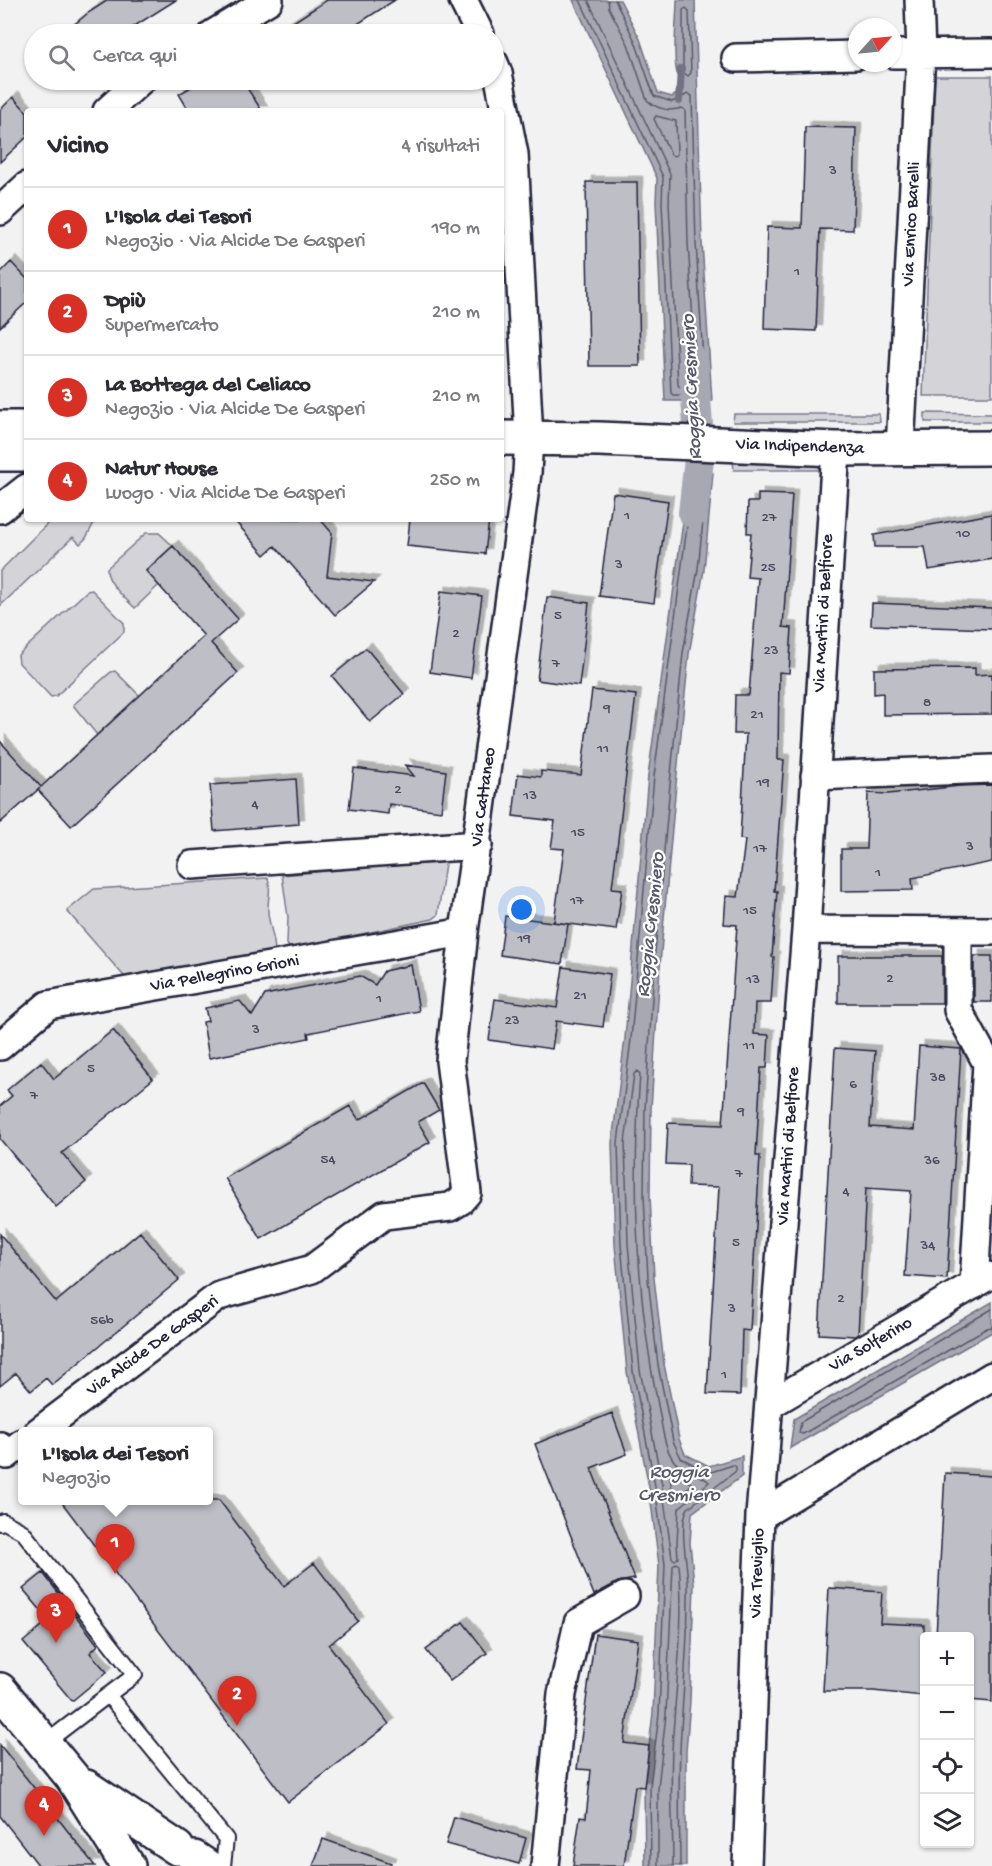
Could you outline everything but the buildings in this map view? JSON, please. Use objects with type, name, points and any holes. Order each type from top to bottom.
[{"type":"street","points":[[229,24],[269,0]]},
{"type":"street","points":[[463,0],[475,24]]},
{"type":"street","name":"Via Enrico Barelli","points":[[900,449],[921,53],[919,0]]},
{"type":"street","points":[[902,54],[992,53]]},
{"type":"street","points":[[736,58],[848,55]]},
{"type":"street","points":[[110,108],[130,90]]},
{"type":"street","name":"Via Cattaneo","points":[[467,1193],[450,1061],[464,932],[478,845],[527,473],[515,438],[529,400],[514,154],[501,90]]},
{"type":"street","points":[[0,211],[24,189]]},
{"type":"street","points":[[0,428],[24,428]]},
{"type":"street","name":"Via Indipendenza","points":[[515,438],[836,449],[992,448]]},
{"type":"street","name":"Via Martiri di Belfiore","points":[[760,1516],[806,930],[836,449]]},
{"type":"street","points":[[0,454],[24,454]]},
{"type":"street","points":[[0,509],[24,490]]},
{"type":"street","points":[[815,777],[992,769]]},
{"type":"street","points":[[192,865],[478,845]]},
{"type":"street","points":[[806,930],[992,931]]},
{"type":"street","name":"Via Solferino","points":[[769,1405],[983,1280],[987,1063],[958,1010],[958,931]]},
{"type":"street","name":"Via Pellegrino Grioni","points":[[0,1046],[48,1005],[464,932]]},
{"type":"street","name":"Via Alcide De Gasperi","points":[[43,1427],[219,1296],[312,1269],[384,1215],[450,1207],[467,1193]]},
{"type":"street","name":"Via Treviglio","points":[[747,1866],[760,1516],[992,1376]]},
{"type":"street","points":[[545,1866],[562,1694],[578,1623],[625,1596]]},
{"type":"street","points":[[0,1690],[72,1777],[128,1866]]},
{"type":"street","points":[[72,1777],[200,1861]]},
{"type":"street","points":[[141,1866],[150,1854],[158,1850],[200,1861]]},
{"type":"lane","points":[[0,1523],[3,1521],[23,1532],[135,1675],[44,1744]]},
{"type":"lane","points":[[108,1695],[226,1839],[200,1861]]},
{"type":"shaded area","points":[[935,76],[992,76],[992,396],[923,396]]},
{"type":"shaded area","points":[[925,413],[992,414],[992,422],[925,422]]},
{"type":"shaded area","points":[[734,414],[879,414],[880,422],[733,422]]},
{"type":"shaded area","points":[[733,461],[819,461],[819,470],[734,470]]},
{"type":"shaded area","points":[[49,522],[94,522],[80,544],[73,537],[0,606],[0,571]]},
{"type":"shaded area","points":[[146,533],[159,533],[173,546],[146,570],[159,585],[135,608],[113,585],[107,568]]},
{"type":"shaded area","points":[[92,590],[124,623],[124,632],[56,696],[51,697],[19,663],[18,655],[87,591]]},
{"type":"shaded area","points":[[115,671],[140,696],[97,735],[73,705]]},
{"type":"shaded area","points":[[441,861],[445,863],[438,915],[433,919],[290,949],[287,944],[288,917],[282,875]]},
{"type":"shaded area","points":[[268,878],[270,887],[268,912],[275,952],[129,982],[67,911],[94,889]]},
{"type":"water","name":"Roggia Cresmiero","points":[[573,0],[620,0],[640,39],[658,93],[672,97],[683,90],[683,83],[677,73],[675,57],[677,0],[695,0],[702,242],[712,401],[665,401],[656,202],[657,178]]},
{"type":"water","name":"Roggia Cresmiero","points":[[688,473],[713,473],[704,570],[689,654],[661,952],[651,1109],[650,1196],[654,1278],[664,1364],[679,1439],[685,1454],[709,1466],[742,1456],[742,1476],[692,1513],[690,1543],[694,1584],[686,1752],[686,1866],[645,1866],[644,1787],[653,1713],[659,1565],[649,1487],[627,1372],[615,1245],[612,1143],[625,1038],[648,776]]},
{"type":"water","points":[[992,1302],[992,1332],[790,1448],[794,1419]]},
{"type":"waterway","points":[[679,101],[681,69]]},
{"type":"waterway","name":"Roggia Cresmiero","points":[[693,361],[700,450],[693,513]]},
{"type":"place","name":"L'Isola dei Tesori","points":[[115,1574]]},
{"type":"place","name":"La Bottega del Celiaco","points":[[56,1643]]},
{"type":"place","name":"Dpiù","points":[[237,1726]]},
{"type":"place","name":"Natur House","points":[[44,1836]]}]
